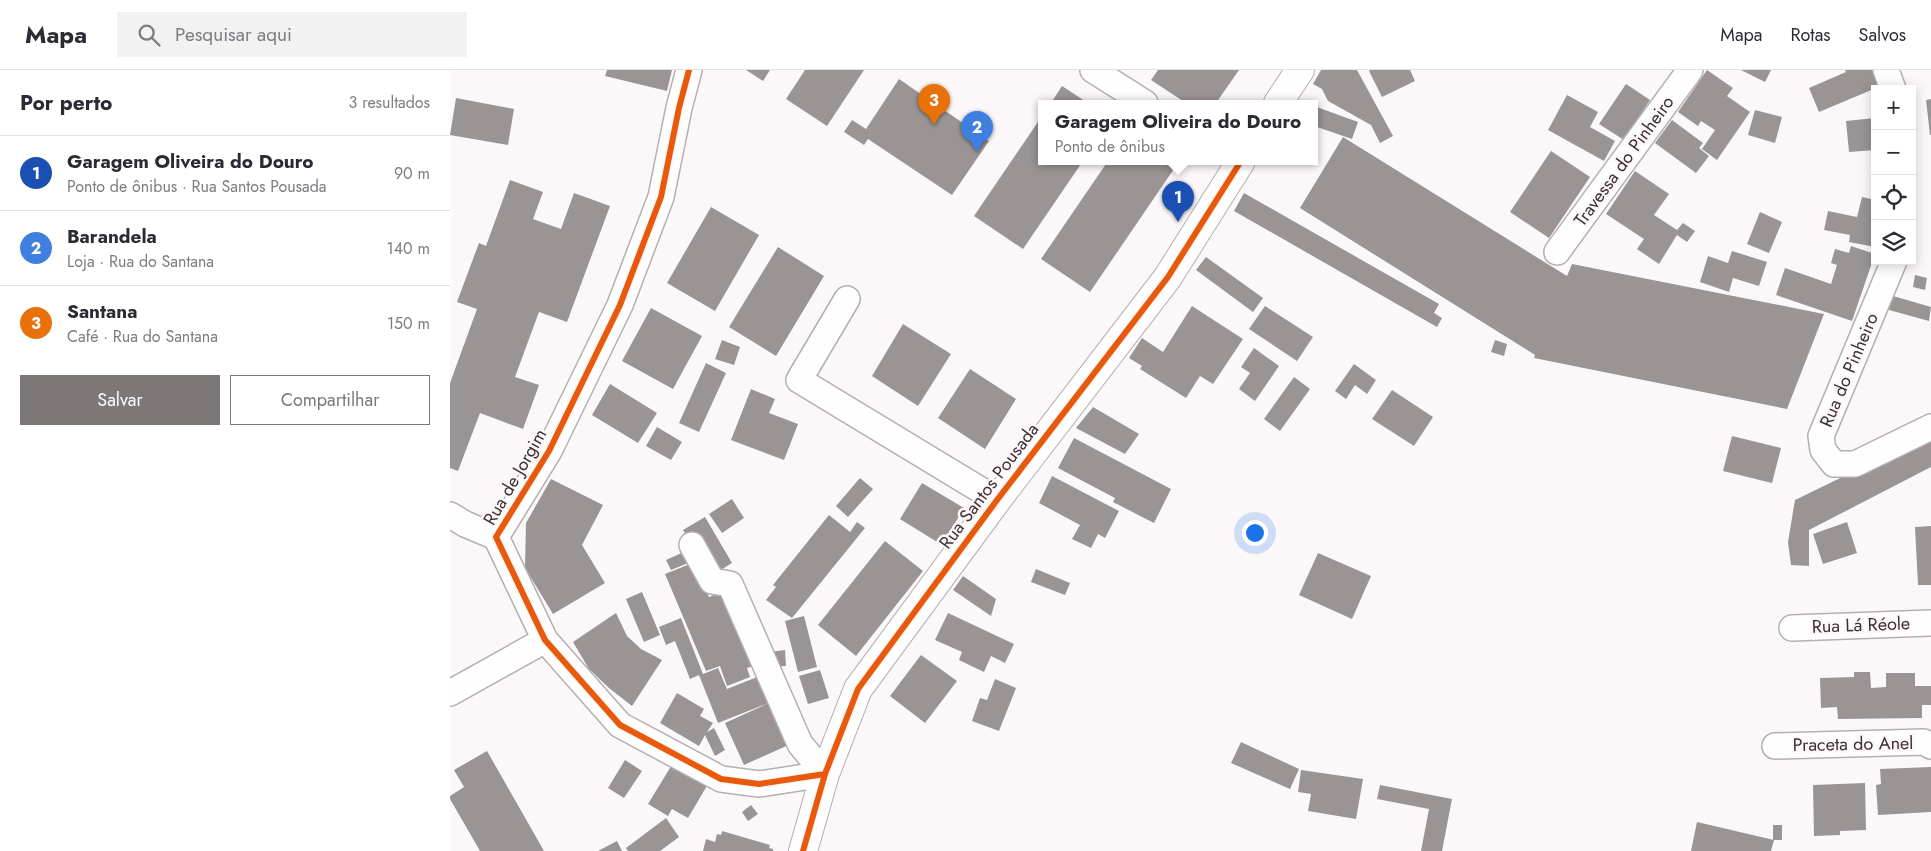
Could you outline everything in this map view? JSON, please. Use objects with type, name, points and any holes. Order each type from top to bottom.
[{"type":"street","name":"Rua de Jorgim","points":[[688,70],[661,197],[620,305],[549,451],[496,537],[545,640],[620,725],[721,778],[759,784],[825,774]]},
{"type":"street","points":[[1093,70],[1140,100]]},
{"type":"street","points":[[1280,100],[1300,70]]},
{"type":"street","name":"Travessa do Pinheiro","points":[[1557,252],[1690,70]]},
{"type":"street","points":[[1886,70],[1892,85]]},
{"type":"street","name":"Rua Santos Pousada","points":[[803,851],[825,774],[858,689],[996,500],[1168,277],[1236,165]]},
{"type":"street","name":"Rua do Pinheiro","points":[[1892,265],[1821,436],[1823,450],[1834,464],[1855,464],[1931,427]]},
{"type":"street","points":[[847,299],[800,380],[996,500]]},
{"type":"street","points":[[450,515],[465,524],[496,537]]},
{"type":"street","points":[[692,545],[712,581],[730,584],[800,744],[825,774]]},
{"type":"street","name":"Rua Lá Réole","points":[[1792,628],[1931,623]]},
{"type":"street","points":[[450,693],[545,640]]},
{"type":"street","name":"Praceta do Anel","points":[[1775,746],[1924,742],[1931,746]]},
{"type":"building","points":[[607,70],[672,70],[667,91],[605,76]]},
{"type":"building","points":[[746,70],[770,70],[763,81]]},
{"type":"building","points":[[805,70],[864,70],[827,126],[786,99]]},
{"type":"building","points":[[1158,70],[1239,70],[1218,100],[1181,100],[1151,80]]},
{"type":"building","points":[[1321,70],[1357,70],[1393,136],[1380,143],[1371,125],[1328,101],[1322,89],[1313,84]]},
{"type":"building","points":[[1370,70],[1410,70],[1415,81],[1382,97]]},
{"type":"building","points":[[1707,70],[1733,88],[1727,96],[1750,112],[1717,160],[1702,149],[1715,130],[1701,121],[1698,126],[1678,112]]},
{"type":"building","points":[[1741,70],[1771,70],[1765,82]]},
{"type":"building","points":[[1845,70],[1874,70],[1881,85],[1871,85],[1871,90],[1819,112],[1809,88],[1846,72]]},
{"type":"building","points":[[899,79],[989,141],[952,195],[868,139],[864,145],[844,132],[852,120],[866,129]]},
{"type":"building","points":[[1626,84],[1650,100],[1624,140],[1599,124]]},
{"type":"building","points":[[1062,86],[1083,100],[1053,100]]},
{"type":"building","points":[[1567,95],[1598,112],[1590,127],[1615,141],[1604,161],[1548,130]]},
{"type":"building","points":[[456,98],[514,109],[508,145],[450,135]]},
{"type":"building","points":[[1931,99],[1931,135],[1930,135],[1926,100]]},
{"type":"building","points":[[1318,107],[1358,122],[1352,139],[1318,127]]},
{"type":"building","points":[[1755,110],[1782,117],[1775,143],[1748,135]]},
{"type":"building","points":[[1871,118],[1871,150],[1849,152],[1846,121]]},
{"type":"building","points":[[1672,120],[1703,143],[1699,148],[1709,156],[1696,173],[1655,143]]},
{"type":"building","points":[[1038,122],[1038,165],[1080,165],[1023,249],[974,216]]},
{"type":"building","points":[[1343,137],[1567,276],[1572,264],[1824,314],[1787,409],[1534,358],[1535,355],[1300,208]]},
{"type":"building","points":[[1551,151],[1590,177],[1549,238],[1510,212]]},
{"type":"building","points":[[1105,165],[1177,165],[1090,292],[1041,259]]},
{"type":"building","points":[[1635,171],[1669,194],[1654,215],[1677,230],[1683,223],[1695,231],[1687,242],[1677,235],[1659,264],[1637,249],[1644,239],[1606,214]]},
{"type":"building","points":[[510,180],[543,192],[533,219],[561,229],[574,193],[610,206],[567,322],[539,312],[515,377],[539,385],[523,429],[480,413],[458,471],[450,468],[450,383],[477,309],[457,302],[479,243],[486,246]]},
{"type":"building","points":[[1244,193],[1439,304],[1434,313],[1442,318],[1437,327],[1234,211]]},
{"type":"building","points":[[1862,197],[1871,199],[1871,246],[1849,242],[1850,235],[1824,230],[1828,211],[1857,217]]},
{"type":"building","points":[[711,207],[759,235],[715,311],[667,283]]},
{"type":"building","points":[[1760,212],[1782,222],[1769,253],[1747,244]]},
{"type":"building","points":[[1851,246],[1871,253],[1871,265],[1852,321],[1776,295],[1785,268],[1831,284],[1837,265],[1831,263],[1835,249],[1849,253]]},
{"type":"building","points":[[778,247],[824,276],[776,356],[729,327]]},
{"type":"building","points":[[1732,251],[1767,262],[1759,286],[1733,278],[1729,292],[1700,282],[1708,256],[1728,263]]},
{"type":"building","points":[[1206,257],[1263,298],[1253,312],[1196,270]]},
{"type":"building","points":[[1915,275],[1927,278],[1925,290],[1913,287]]},
{"type":"building","points":[[1893,296],[1931,307],[1929,321],[1889,310]]},
{"type":"building","points":[[1192,306],[1243,339],[1213,384],[1200,376],[1186,398],[1140,369],[1142,366],[1129,358],[1142,338],[1163,352]]},
{"type":"building","points":[[1265,306],[1313,337],[1297,361],[1249,329]]},
{"type":"building","points":[[651,308],[702,336],[673,389],[622,361]]},
{"type":"building","points":[[903,324],[951,354],[918,406],[872,376]]},
{"type":"building","points":[[722,340],[740,347],[734,365],[715,359]]},
{"type":"building","points":[[1495,340],[1507,344],[1504,356],[1491,352]]},
{"type":"building","points":[[1254,348],[1279,366],[1255,401],[1239,389],[1250,373],[1241,367]]},
{"type":"building","points":[[706,363],[726,373],[699,432],[679,423]]},
{"type":"building","points":[[1354,364],[1376,380],[1367,394],[1355,385],[1346,399],[1335,391]]},
{"type":"building","points":[[970,369],[1016,399],[985,449],[938,418]]},
{"type":"building","points":[[1294,377],[1310,389],[1280,431],[1264,419]]},
{"type":"building","points":[[610,384],[657,413],[638,443],[592,415]]},
{"type":"building","points":[[751,389],[775,399],[769,413],[798,424],[784,460],[731,440]]},
{"type":"building","points":[[1392,390],[1433,417],[1414,446],[1372,419]]},
{"type":"building","points":[[1093,407],[1139,434],[1125,454],[1076,428]]},
{"type":"building","points":[[657,427],[682,442],[671,460],[646,446]]},
{"type":"building","points":[[1931,434],[1931,467],[1809,530],[1809,566],[1791,565],[1788,542],[1795,500]]},
{"type":"building","points":[[1732,436],[1781,448],[1772,483],[1723,471]]},
{"type":"building","points":[[1074,438],[1171,489],[1154,523],[1113,502],[1115,498],[1058,468]]},
{"type":"building","points":[[1052,476],[1119,511],[1105,538],[1098,534],[1091,548],[1072,539],[1080,525],[1039,503]]},
{"type":"building","points":[[860,478],[873,489],[848,517],[836,506]]},
{"type":"building","points":[[551,479],[603,505],[582,545],[605,583],[553,614],[525,568],[526,523]]},
{"type":"building","points":[[922,483],[964,508],[942,545],[900,519]]},
{"type":"building","points":[[732,499],[744,518],[722,533],[709,514]]},
{"type":"building","points":[[829,515],[850,532],[857,522],[865,528],[792,618],[766,600],[776,587],[773,585]]},
{"type":"building","points":[[705,517],[732,563],[719,571],[691,543],[683,530]]},
{"type":"building","points":[[1847,522],[1857,553],[1823,564],[1813,534]]},
{"type":"building","points":[[1931,526],[1931,585],[1918,585],[1915,527]]},
{"type":"building","points":[[885,541],[923,571],[856,656],[818,625]]},
{"type":"building","points":[[688,550],[693,561],[671,570],[666,560]]},
{"type":"building","points":[[1318,553],[1371,576],[1352,619],[1299,595]]},
{"type":"building","points":[[695,562],[709,597],[730,589],[759,664],[747,668],[750,677],[727,686],[720,666],[706,671],[665,574]]},
{"type":"building","points":[[1036,569],[1070,583],[1065,595],[1031,582]]},
{"type":"building","points":[[963,576],[996,599],[991,616],[953,590]]},
{"type":"building","points":[[642,592],[660,635],[644,642],[626,599]]},
{"type":"building","points":[[616,613],[627,636],[641,649],[662,660],[632,706],[589,669],[573,642]]},
{"type":"building","points":[[948,613],[1014,644],[1005,663],[991,656],[984,672],[959,660],[962,652],[935,640]]},
{"type":"building","points":[[804,616],[817,667],[798,672],[785,621]]},
{"type":"building","points":[[681,618],[703,674],[718,668],[727,689],[767,673],[795,742],[744,765],[725,723],[771,702],[718,723],[699,675],[690,679],[675,641],[666,645],[659,627]]},
{"type":"building","points":[[785,650],[786,666],[771,667],[770,652]]},
{"type":"building","points":[[921,655],[957,681],[925,723],[890,696]]},
{"type":"building","points":[[820,670],[829,698],[808,704],[799,676]]},
{"type":"building","points":[[1854,672],[1870,672],[1871,688],[1886,687],[1886,673],[1915,673],[1915,686],[1931,686],[1931,705],[1922,705],[1922,718],[1838,719],[1837,707],[1821,708],[1820,678],[1854,677]]},
{"type":"building","points":[[995,679],[1016,688],[999,731],[972,721],[980,698],[987,700]]},
{"type":"building","points":[[677,693],[704,709],[700,716],[713,723],[707,732],[714,728],[725,750],[715,756],[705,735],[699,746],[660,723]]},
{"type":"building","points":[[1241,742],[1299,769],[1290,789],[1231,763]]},
{"type":"building","points":[[487,751],[544,851],[480,851],[450,799],[450,796],[464,787],[454,770]]},
{"type":"building","points":[[625,760],[642,771],[624,798],[608,788]]},
{"type":"building","points":[[673,763],[708,784],[688,818],[672,809],[668,816],[648,804]]},
{"type":"building","points":[[1931,767],[1931,812],[1878,815],[1876,785],[1881,784],[1880,769]]},
{"type":"building","points":[[1301,770],[1363,779],[1356,819],[1308,811],[1311,794],[1298,792]]},
{"type":"building","points":[[1865,783],[1866,830],[1840,831],[1840,835],[1814,836],[1813,785]]},
{"type":"building","points":[[1380,785],[1452,799],[1442,851],[1421,851],[1429,809],[1377,799]]},
{"type":"building","points":[[751,805],[758,814],[748,821],[742,812]]},
{"type":"building","points":[[666,818],[679,837],[660,851],[628,851],[626,848]]},
{"type":"building","points":[[1697,822],[1774,840],[1771,851],[1691,851]]},
{"type":"building","points":[[1773,825],[1782,825],[1782,840],[1773,840]]},
{"type":"building","points":[[722,831],[770,845],[769,848],[773,849],[773,851],[703,851],[706,839],[715,842],[717,834],[721,835]]},
{"type":"building","points":[[617,841],[622,851],[598,851]]},
{"type":"cycle path","points":[[689,70],[679,108],[661,197],[620,305],[549,451],[496,537],[545,640],[620,725],[721,779],[759,784],[825,774]]},
{"type":"cycle path","points":[[803,851],[825,774],[858,689],[997,500],[1168,277],[1238,165]]},
{"type":"place","name":"Santana","points":[[934,125]]},
{"type":"place","name":"Barandela","points":[[977,152]]},
{"type":"place","name":"Garagem Oliveira do Douro","points":[[1178,222]]}]
